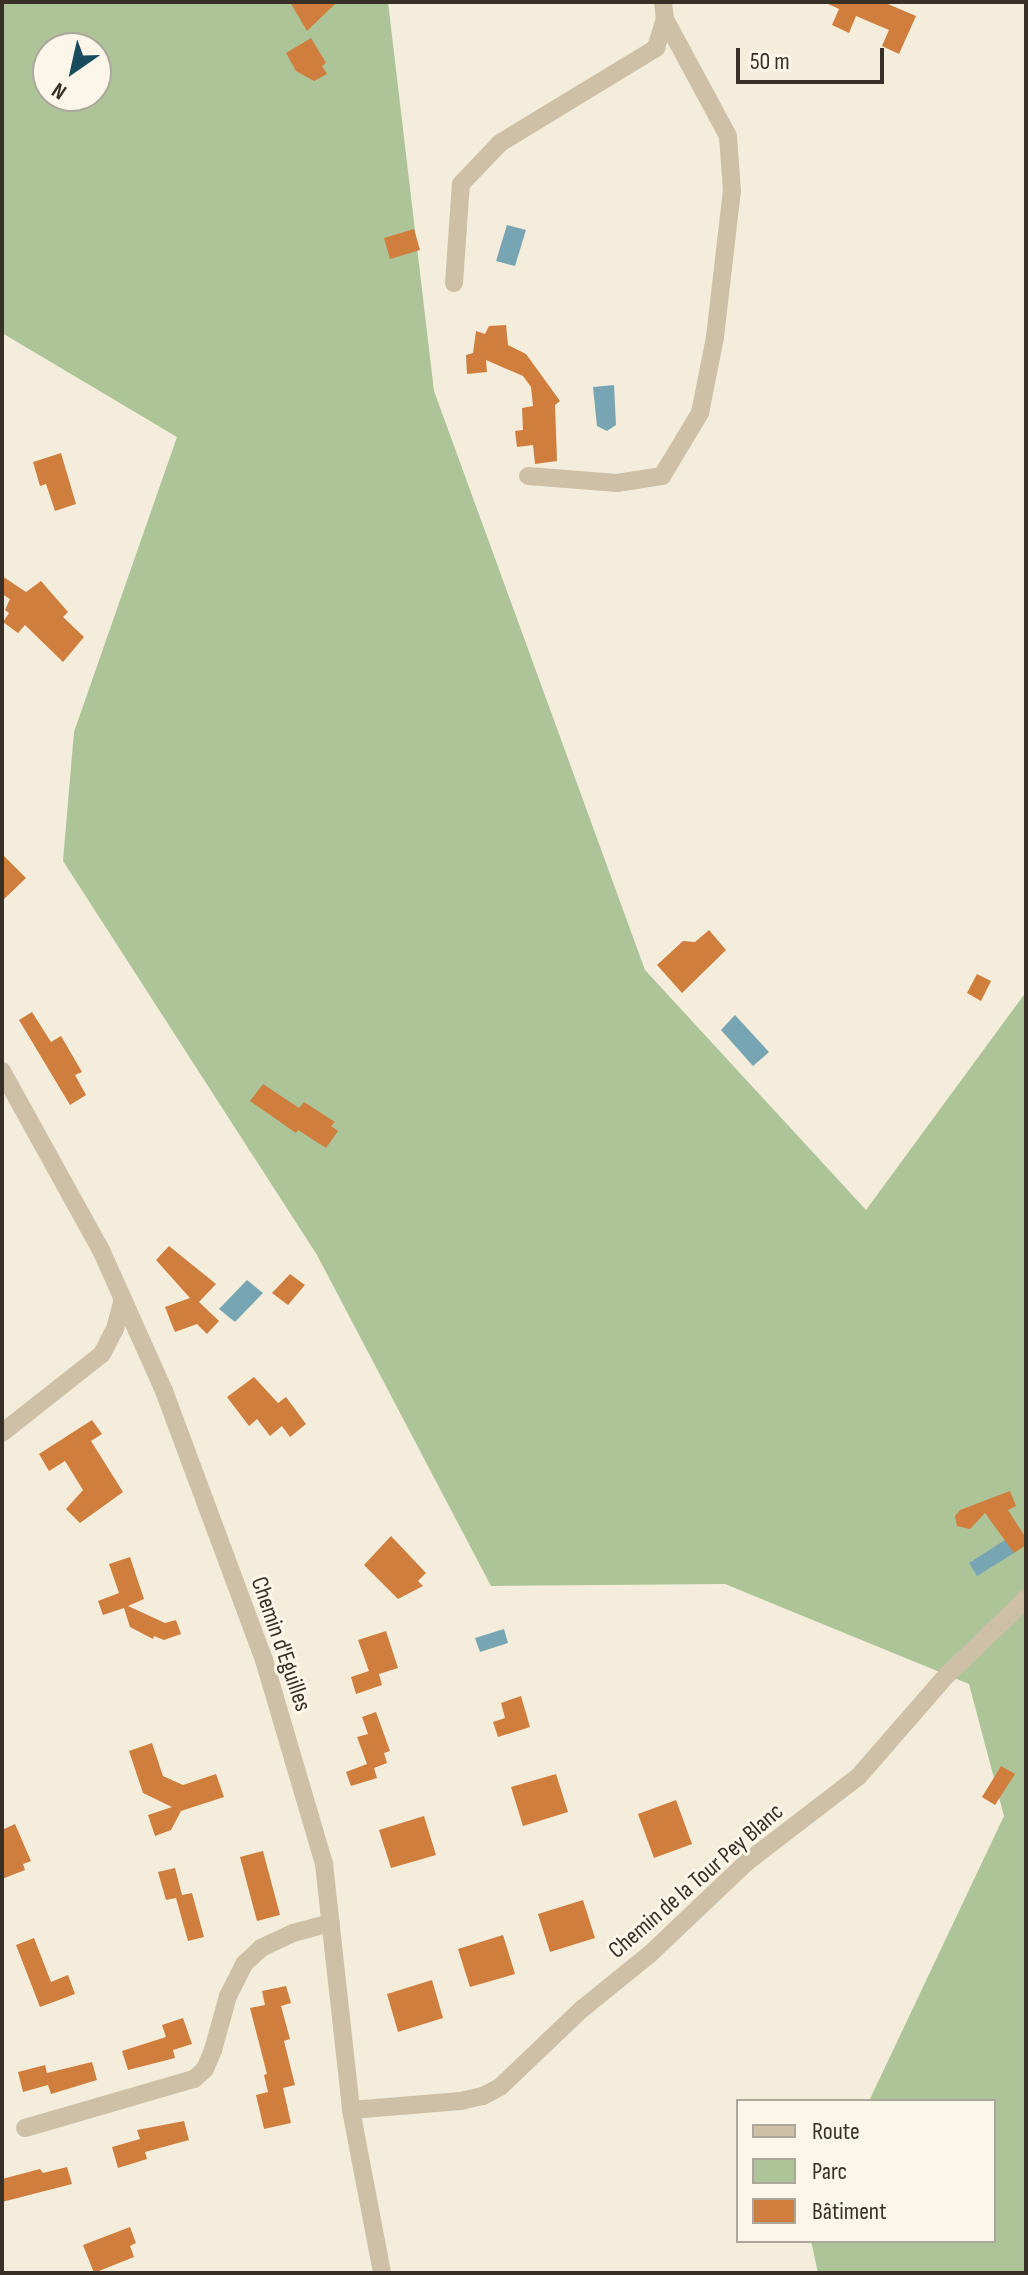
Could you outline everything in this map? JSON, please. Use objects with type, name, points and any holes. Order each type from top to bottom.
[{"type":"street","points":[[454,283],[461,184],[500,143],[656,48],[664,10]]},
{"type":"street","points":[[528,476],[617,483],[662,476],[700,413],[715,337],[732,191],[728,136],[664,10]]},
{"type":"street","name":"Chemin d'Eguilles","points":[[2,1071],[101,1250],[164,1391],[264,1660],[324,1864],[351,2110],[382,2273]]},
{"type":"street","points":[[2,1433],[102,1354],[115,1329],[123,1299]]},
{"type":"street","name":"Chemin de la Tour Pey Blanc","points":[[351,2110],[461,2101],[483,2096],[518,2073],[582,2009],[650,1954],[747,1862],[859,1776],[946,1676],[1026,1599]]},
{"type":"street","points":[[25,2128],[194,2079],[205,2069],[228,1996],[244,1964],[261,1948],[293,1933],[331,1923]]},
{"type":"green space","points":[[2,2],[388,2],[434,391],[645,970],[866,1210],[1026,992],[1026,2273],[818,2273],[811,2243],[996,2243],[996,2099],[870,2099],[1004,1816],[969,1684],[725,1584],[491,1586],[317,1255],[63,861],[74,732],[177,437],[2,333]]},
{"type":"water","points":[[507,225],[526,230],[515,266],[496,261]]},
{"type":"water","points":[[614,385],[616,425],[607,431],[597,426],[593,387]]},
{"type":"water","points":[[735,1015],[769,1052],[753,1066],[721,1030]]},
{"type":"water","points":[[247,1280],[263,1293],[235,1322],[219,1309]]},
{"type":"water","points":[[1005,1540],[1014,1553],[977,1576],[969,1563]]},
{"type":"water","points":[[504,1629],[508,1643],[480,1652],[475,1638]]},
{"type":"building","points":[[290,2],[337,2],[307,31]]},
{"type":"building","points":[[824,2],[883,2],[916,16],[899,54],[882,46],[889,30],[856,16],[849,33],[832,25],[839,9]]},
{"type":"building","points":[[311,38],[326,63],[322,66],[327,74],[314,81],[296,71],[286,53]]},
{"type":"building","points":[[414,229],[420,250],[390,259],[384,238]]},
{"type":"building","points":[[506,325],[508,345],[526,354],[560,401],[555,405],[557,461],[535,464],[533,445],[517,447],[515,431],[523,430],[522,408],[533,406],[531,387],[523,376],[486,360],[487,372],[467,374],[466,355],[473,353],[476,331],[485,334],[489,326]]},
{"type":"building","points":[[61,453],[76,504],[55,511],[46,484],[40,486],[33,462]]},
{"type":"building","points":[[2,576],[26,592],[41,581],[68,612],[63,617],[84,637],[63,662],[25,625],[18,633],[3,622],[9,613],[5,610],[10,599],[2,594]]},
{"type":"building","points":[[2,854],[26,878],[2,901]]},
{"type":"building","points":[[709,930],[726,950],[682,993],[657,965],[683,941],[695,942]]},
{"type":"building","points":[[977,974],[991,981],[981,1001],[967,993]]},
{"type":"building","points":[[32,1012],[51,1042],[61,1036],[82,1072],[75,1075],[86,1095],[70,1105],[19,1020]]},
{"type":"building","points":[[263,1084],[299,1108],[304,1102],[335,1122],[331,1126],[338,1131],[326,1148],[298,1130],[296,1133],[250,1101]]},
{"type":"building","points":[[169,1246],[216,1284],[199,1302],[219,1321],[207,1334],[197,1324],[175,1332],[165,1307],[190,1298],[156,1260]]},
{"type":"building","points":[[290,1274],[305,1285],[288,1305],[272,1293]]},
{"type":"building","points":[[254,1377],[278,1403],[286,1397],[306,1424],[290,1437],[282,1426],[270,1436],[257,1419],[249,1426],[227,1397]]},
{"type":"building","points":[[92,1420],[102,1434],[91,1441],[123,1492],[80,1523],[66,1509],[83,1490],[65,1461],[49,1471],[39,1454]]},
{"type":"building","points":[[1010,1491],[1016,1506],[1008,1510],[1026,1538],[1026,1545],[1014,1553],[985,1513],[970,1529],[957,1526],[955,1516],[960,1510]]},
{"type":"building","points":[[391,1536],[426,1573],[418,1581],[423,1586],[398,1599],[364,1565]]},
{"type":"building","points":[[130,1557],[144,1599],[128,1606],[165,1623],[176,1620],[181,1634],[164,1640],[154,1636],[153,1639],[130,1627],[124,1608],[103,1615],[98,1601],[119,1593],[109,1564]]},
{"type":"building","points":[[386,1631],[398,1668],[379,1674],[382,1685],[356,1694],[351,1677],[369,1671],[358,1640]]},
{"type":"building","points":[[521,1696],[530,1727],[498,1737],[493,1722],[505,1718],[501,1703]]},
{"type":"building","points":[[376,1712],[390,1751],[384,1753],[387,1763],[374,1768],[377,1778],[351,1786],[346,1772],[367,1764],[357,1737],[368,1734],[362,1717]]},
{"type":"building","points":[[152,1743],[163,1776],[183,1785],[216,1774],[224,1797],[181,1811],[171,1830],[155,1836],[148,1815],[172,1807],[143,1793],[129,1751]]},
{"type":"building","points":[[1001,1766],[1015,1774],[995,1805],[982,1797]]},
{"type":"building","points":[[556,1774],[568,1812],[523,1826],[511,1787]]},
{"type":"building","points":[[676,1800],[692,1844],[654,1858],[638,1814]]},
{"type":"building","points":[[424,1816],[436,1855],[391,1868],[379,1830]]},
{"type":"building","points":[[15,1824],[31,1861],[23,1864],[25,1870],[2,1879],[2,1830]]},
{"type":"building","points":[[263,1851],[280,1915],[257,1921],[240,1857]]},
{"type":"building","points":[[175,1868],[182,1895],[192,1893],[204,1937],[188,1941],[176,1898],[166,1900],[158,1872]]},
{"type":"building","points":[[583,1900],[595,1938],[550,1952],[538,1914]]},
{"type":"building","points":[[503,1935],[515,1974],[470,1987],[458,1949]]},
{"type":"building","points":[[34,1938],[51,1982],[68,1975],[75,1994],[40,2007],[16,1945]]},
{"type":"building","points":[[432,1980],[443,2018],[398,2032],[387,1994]]},
{"type":"building","points":[[286,1986],[291,2003],[281,2006],[290,2039],[284,2041],[295,2085],[283,2088],[291,2123],[264,2129],[256,2095],[268,2092],[264,2075],[267,2074],[250,2008],[265,2005],[262,1991]]},
{"type":"building","points":[[183,2018],[192,2044],[173,2050],[175,2058],[128,2070],[122,2051],[166,2037],[162,2025]]},
{"type":"building","points":[[92,2062],[97,2080],[51,2094],[48,2085],[23,2092],[18,2072],[45,2065],[47,2073]]},
{"type":"building","points":[[184,2121],[189,2140],[145,2152],[147,2159],[118,2168],[112,2147],[140,2139],[137,2130]]},
{"type":"building","points":[[67,2167],[72,2184],[2,2202],[2,2179],[40,2169],[43,2173]]},
{"type":"building","points":[[130,2227],[136,2243],[130,2246],[134,2257],[94,2273],[83,2245]]}]
